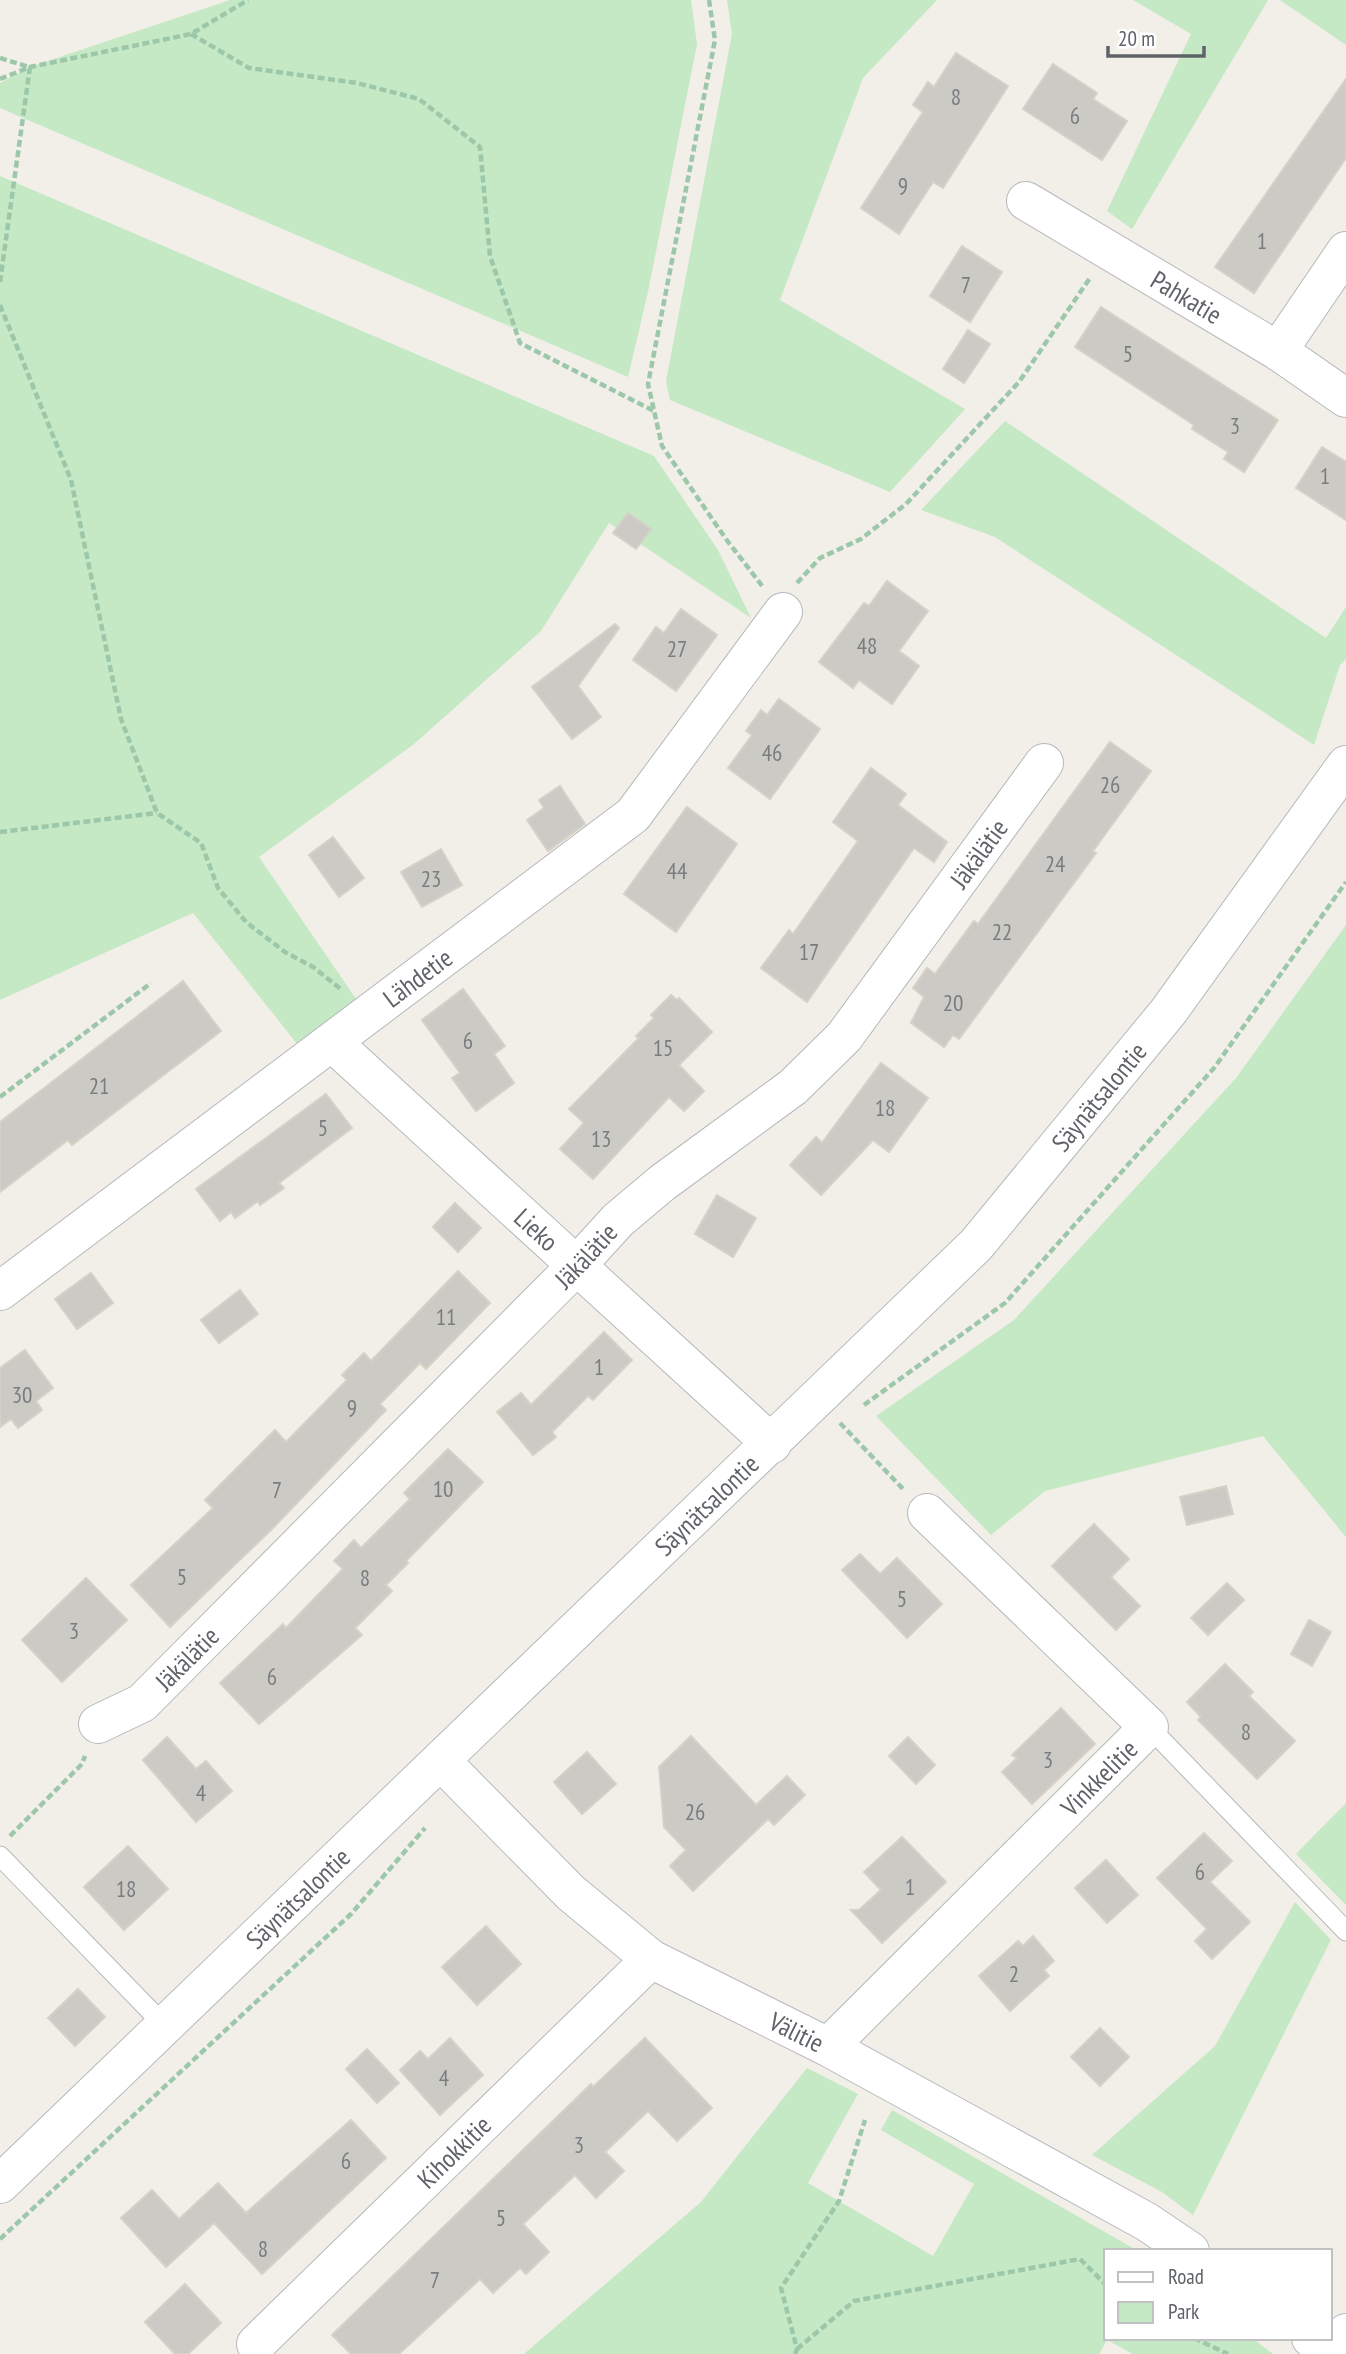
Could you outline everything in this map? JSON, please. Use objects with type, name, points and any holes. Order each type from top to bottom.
[{"type":"street","name":"Pahkatie","points":[[1026,201],[1278,351],[1346,398]]},
{"type":"street","points":[[1278,351],[1346,251]]},
{"type":"street","name":"Lähdetie","points":[[0,1291],[633,815],[783,612]]},
{"type":"street","name":"Jäkälätie","points":[[97,1724],[142,1703],[577,1265],[618,1220],[662,1183],[793,1087],[845,1037],[1044,764]]},
{"type":"street","name":"Säynätsalontie","points":[[0,2184],[976,1245],[1168,1012],[1346,765]]},
{"type":"street","name":"Lieko","points":[[332,1043],[772,1444]]},
{"type":"street","name":"Vinkkelitie","points":[[828,2047],[1149,1727],[927,1513]]},
{"type":"street","name":"Välitie","points":[[441,1761],[571,1893],[652,1959],[828,2047],[1147,2222],[1187,2249]]},
{"type":"street","name":"Kihokkitie","points":[[256,2344],[652,1959]]},
{"type":"street","points":[[1314,2340],[1332,2354],[1346,2333]]},
{"type":"lane","points":[[1149,1727],[1346,1931]]},
{"type":"lane","points":[[2,1849],[165,2026]]},
{"type":"path","points":[[0,79],[30,67],[191,34],[248,0]]},
{"type":"path","points":[[709,0],[715,40],[648,384],[662,446],[726,539],[783,612],[799,579],[820,558],[861,539],[906,504],[1009,392],[1109,251]]},
{"type":"path","points":[[191,34],[249,68],[357,83],[419,99],[480,147],[490,256],[520,343],[654,411]]},
{"type":"path","points":[[0,58],[30,67]]},
{"type":"path","points":[[0,282],[30,67]]},
{"type":"path","points":[[0,305],[71,480],[121,719],[157,813],[201,843],[218,888],[246,922],[285,952],[313,967],[343,991],[363,1020]]},
{"type":"path","points":[[0,832],[157,813]]},
{"type":"path","points":[[0,1097],[151,983]]},
{"type":"path","points":[[840,1423],[927,1513]]},
{"type":"path","points":[[2,1849],[82,1764],[97,1724]]},
{"type":"path","points":[[865,2120],[839,2202],[781,2288],[796,2351],[854,2301],[1080,2259],[1104,2283]]},
{"type":"path","points":[[1198,2340],[1228,2354]]},
{"type":"green space","points":[[230,0],[691,0],[697,44],[648,292],[628,377],[0,108],[0,83],[30,67]]},
{"type":"green space","points":[[727,0],[937,0],[863,78],[780,300],[965,409],[890,492],[670,400],[666,381],[732,34]]},
{"type":"green space","points":[[1133,0],[1268,0],[1132,229],[1107,211],[1191,34]]},
{"type":"green space","points":[[1280,0],[1346,0],[1346,45]]},
{"type":"green space","points":[[0,176],[654,456],[718,550],[751,618],[609,523],[541,631],[414,744],[259,857],[356,999],[298,1045],[193,913],[0,1000]]},
{"type":"green space","points":[[1005,421],[1326,638],[1346,607],[1346,659],[1340,665],[1314,745],[995,537],[921,510]]},
{"type":"green space","points":[[1346,925],[1346,1537],[1263,1436],[1045,1491],[991,1535],[876,1416],[1014,1320],[1236,1078]]},
{"type":"green space","points":[[1346,1803],[1346,1905],[1296,1854]]},
{"type":"green space","points":[[1295,1902],[1331,1940],[1193,2215],[1162,2192],[1092,2155],[1215,2046]]},
{"type":"green space","points":[[807,2068],[858,2094],[808,2183],[933,2256],[974,2184],[881,2130],[892,2110],[1135,2249],[1104,2249],[1104,2340],[1107,2340],[1099,2354],[524,2354],[701,2202]]},
{"type":"green space","points":[[1107,2340],[1255,2340],[1273,2354],[1133,2354]]},
{"type":"building","points":[[956,53],[1008,86],[943,188],[933,182],[899,234],[861,208],[923,112],[913,105],[928,82],[934,87]]},
{"type":"building","points":[[1053,64],[1097,93],[1093,99],[1127,121],[1102,160],[1023,109]]},
{"type":"building","points":[[1346,79],[1346,158],[1254,293],[1215,267]]},
{"type":"building","points":[[962,246],[1002,272],[970,322],[930,296]]},
{"type":"building","points":[[1101,307],[1278,420],[1244,472],[1224,459],[1228,452],[1192,429],[1194,425],[1075,347]]},
{"type":"building","points":[[968,330],[990,344],[964,383],[943,369]]},
{"type":"building","points":[[1322,447],[1346,462],[1346,520],[1296,488]]},
{"type":"building","points":[[628,513],[651,529],[636,549],[613,533]]},
{"type":"building","points":[[887,581],[928,611],[899,651],[919,666],[892,704],[859,680],[853,688],[819,662],[864,603],[869,606]]},
{"type":"building","points":[[681,609],[717,635],[676,691],[633,660],[656,627],[664,633]]},
{"type":"building","points":[[615,624],[619,628],[578,686],[601,717],[572,739],[532,687]]},
{"type":"building","points":[[779,699],[820,729],[770,799],[728,768],[752,735],[746,731],[761,710],[767,715]]},
{"type":"building","points":[[1110,742],[1151,771],[1093,851],[1096,853],[959,1039],[953,1035],[944,1047],[911,1023],[924,997],[913,988],[927,968],[935,974],[974,921],[978,924]]},
{"type":"building","points":[[871,768],[906,794],[898,805],[947,842],[934,862],[914,848],[807,1002],[761,968],[789,930],[793,934],[858,841],[833,822]]},
{"type":"building","points":[[560,786],[585,824],[548,851],[527,820],[544,808],[539,800]]},
{"type":"building","points":[[687,807],[737,844],[676,932],[624,894]]},
{"type":"building","points":[[333,837],[364,878],[339,897],[309,855]]},
{"type":"building","points":[[441,849],[462,885],[422,907],[401,872]]},
{"type":"building","points":[[183,981],[221,1031],[72,1145],[68,1140],[0,1192],[0,1122]]},
{"type":"building","points":[[463,989],[505,1046],[494,1054],[514,1083],[476,1111],[452,1078],[460,1073],[422,1020]]},
{"type":"building","points":[[671,995],[677,1000],[679,998],[712,1032],[679,1065],[704,1091],[684,1111],[669,1097],[593,1179],[560,1149],[584,1123],[569,1109],[639,1038],[636,1036],[654,1018],[651,1015]]},
{"type":"building","points":[[881,1063],[928,1098],[889,1152],[873,1140],[821,1195],[790,1165],[816,1137],[822,1143]]},
{"type":"building","points":[[326,1094],[352,1128],[279,1183],[284,1188],[260,1205],[258,1201],[235,1218],[231,1212],[220,1221],[196,1189]]},
{"type":"building","points":[[717,1195],[756,1218],[733,1257],[695,1234]]},
{"type":"building","points":[[455,1203],[481,1228],[458,1252],[433,1227]]},
{"type":"building","points":[[458,1271],[490,1303],[426,1369],[420,1363],[380,1404],[386,1410],[272,1529],[170,1627],[131,1585],[213,1508],[205,1500],[275,1430],[286,1442],[347,1380],[342,1375],[364,1353],[371,1361]]},
{"type":"building","points":[[91,1273],[113,1303],[77,1329],[55,1299]]},
{"type":"building","points":[[240,1290],[258,1314],[219,1343],[201,1320]]},
{"type":"building","points":[[604,1332],[632,1360],[593,1400],[588,1396],[552,1432],[556,1437],[533,1455],[497,1412],[521,1393],[531,1405]]},
{"type":"building","points":[[25,1350],[53,1388],[36,1401],[42,1410],[18,1428],[11,1419],[0,1427],[0,1368]]},
{"type":"building","points":[[448,1449],[483,1482],[386,1585],[392,1591],[355,1628],[362,1635],[259,1724],[220,1683],[283,1624],[286,1628],[343,1569],[334,1561],[354,1540],[361,1548],[410,1499],[404,1493]]},
{"type":"building","points":[[1226,1486],[1233,1514],[1187,1525],[1180,1497]]},
{"type":"building","points":[[1094,1524],[1129,1559],[1111,1577],[1140,1606],[1116,1630],[1052,1566]]},
{"type":"building","points":[[860,1554],[880,1574],[897,1558],[942,1604],[907,1638],[842,1570]]},
{"type":"building","points":[[86,1578],[127,1620],[62,1682],[22,1640]]},
{"type":"building","points":[[1227,1583],[1244,1600],[1208,1635],[1191,1618]]},
{"type":"building","points":[[1309,1620],[1331,1632],[1312,1666],[1291,1654]]},
{"type":"building","points":[[1225,1664],[1253,1692],[1249,1696],[1295,1741],[1257,1779],[1198,1720],[1201,1717],[1187,1702]]},
{"type":"building","points":[[1061,1708],[1095,1744],[1032,1804],[1002,1772],[1017,1758],[1012,1755]]},
{"type":"building","points":[[691,1736],[756,1805],[787,1776],[805,1795],[774,1825],[768,1819],[693,1891],[670,1866],[686,1850],[664,1827],[659,1767]]},
{"type":"building","points":[[167,1737],[196,1769],[206,1761],[232,1791],[196,1822],[143,1760]]},
{"type":"building","points":[[908,1737],[935,1765],[916,1784],[889,1756]]},
{"type":"building","points":[[587,1752],[616,1784],[582,1814],[554,1782]]},
{"type":"building","points":[[1204,1833],[1232,1861],[1210,1882],[1250,1922],[1212,1959],[1195,1941],[1207,1929],[1157,1878]]},
{"type":"building","points":[[902,1837],[946,1882],[882,1943],[851,1910],[859,1910],[881,1890],[864,1872]]},
{"type":"building","points":[[128,1846],[168,1889],[124,1930],[84,1887]]},
{"type":"building","points":[[1106,1860],[1138,1895],[1107,1923],[1075,1888]]},
{"type":"building","points":[[486,1926],[521,1964],[477,2005],[442,1967]]},
{"type":"building","points":[[1033,1936],[1054,1961],[1044,1970],[1049,1976],[1010,2011],[979,1976],[1018,1941],[1023,1946]]},
{"type":"building","points":[[78,1989],[105,2017],[75,2046],[48,2018]]},
{"type":"building","points":[[1100,2028],[1129,2057],[1100,2086],[1071,2057]]},
{"type":"building","points":[[450,2038],[483,2075],[440,2115],[400,2070],[420,2051],[428,2059]]},
{"type":"building","points":[[645,2038],[712,2108],[677,2141],[648,2111],[605,2152],[624,2171],[596,2198],[575,2175],[523,2224],[549,2252],[526,2274],[520,2268],[493,2293],[480,2279],[399,2354],[351,2354],[332,2335],[591,2084],[593,2087]]},
{"type":"building","points":[[367,2049],[399,2083],[377,2103],[346,2069]]},
{"type":"building","points":[[351,2120],[386,2158],[262,2274],[214,2223],[166,2267],[121,2218],[152,2190],[179,2219],[218,2183],[246,2213]]},
{"type":"building","points":[[185,2284],[221,2323],[188,2354],[175,2354],[145,2322]]}]
